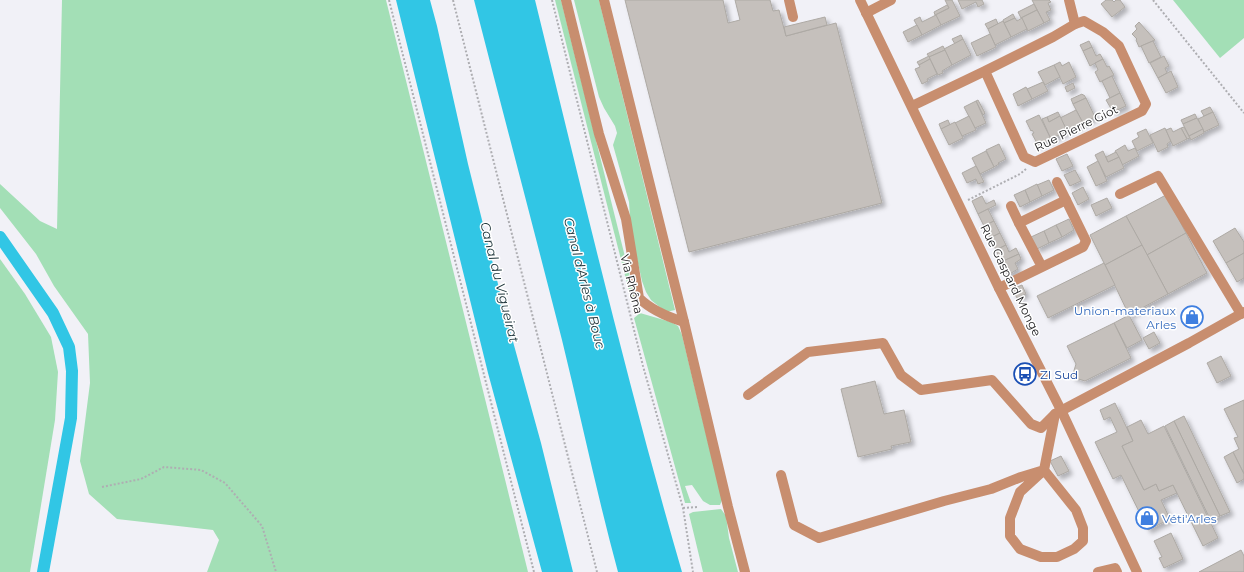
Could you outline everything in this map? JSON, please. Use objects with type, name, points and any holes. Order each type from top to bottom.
[{"type":"street","points":[[566,0],[599,134],[626,219],[639,298],[646,305],[671,318],[684,322]]},
{"type":"street","points":[[604,0],[745,572]]},
{"type":"street","points":[[789,0],[793,17]]},
{"type":"street","name":"Rue Gaspard Monge","points":[[860,0],[1137,572]]},
{"type":"street","points":[[866,12],[891,0]]},
{"type":"street","points":[[912,106],[1053,37],[1075,24],[1069,0]]},
{"type":"street","name":"Rue Pierre Giot","points":[[985,71],[1024,157],[1035,162],[1142,111],[1146,104],[1119,46],[1103,32],[1084,21],[1075,24]]},
{"type":"street","points":[[748,395],[808,352],[883,343],[901,375],[921,390],[992,380],[1031,424],[1041,428],[1059,413],[1243,313],[1158,176],[1120,194]]},
{"type":"street","points":[[999,288],[1083,247],[1086,240],[1057,182]]},
{"type":"street","points":[[1019,223],[1066,200]]},
{"type":"street","points":[[1011,206],[1042,267]]},
{"type":"street","points":[[1044,470],[1076,510],[1083,528],[1083,541],[1074,548],[1057,557],[1041,557],[1020,549],[1010,536],[1010,518],[1020,492],[1044,470],[1059,413]]},
{"type":"street","points":[[781,475],[794,524],[819,538],[944,501],[991,489],[1044,470]]},
{"type":"street","points":[[1098,572],[1115,568],[1117,572]]},
{"type":"path","points":[[389,0],[534,572]]},
{"type":"path","points":[[453,0],[597,572]]},
{"type":"path","name":"Via Rhôna","points":[[552,0],[643,366],[683,508],[693,572]]},
{"type":"path","points":[[1153,0],[1244,113]]},
{"type":"path","points":[[959,204],[1020,174],[1035,162]]},
{"type":"path","points":[[102,487],[141,479],[164,467],[201,470],[225,483],[262,526],[276,572]]},
{"type":"path","points":[[683,508],[698,507]]},
{"type":"green space","points":[[62,0],[386,0],[528,572],[207,572],[219,540],[213,530],[117,519],[89,494],[80,461],[90,383],[88,334],[54,286],[36,254],[0,208],[0,184],[40,221],[57,229]]},
{"type":"green space","points":[[555,0],[561,0],[635,297],[631,299]]},
{"type":"green space","points":[[574,0],[599,0],[675,310],[666,312],[651,300],[642,281],[631,232],[629,202],[613,145],[617,133],[615,126],[599,97]]},
{"type":"green space","points":[[1173,0],[1244,0],[1244,38],[1220,58]]},
{"type":"green space","points":[[0,259],[25,294],[51,337],[58,372],[55,420],[30,572],[0,572]]},
{"type":"green space","points":[[640,313],[671,322],[678,326],[682,335],[722,500],[720,505],[710,505],[703,501],[692,485],[685,486],[691,503],[685,503],[634,318]]},
{"type":"green space","points":[[721,509],[726,516],[729,538],[738,572],[703,572],[689,514],[693,512]]},
{"type":"water","points":[[396,0],[430,0],[468,164],[507,320],[541,443],[573,572],[542,572],[488,373]]},
{"type":"water","name":"Canal d'Arles à Bouc","points":[[474,0],[535,0],[642,430],[682,572],[618,572],[562,340]]},
{"type":"building","points":[[625,0],[723,0],[728,23],[740,20],[735,0],[770,0],[773,11],[779,10],[786,36],[836,23],[882,203],[689,252]]},
{"type":"building","points":[[945,0],[952,0],[960,16],[941,25],[935,15],[949,8]]},
{"type":"building","points":[[958,0],[982,0],[984,4],[978,7],[976,2],[962,9]]},
{"type":"building","points":[[1032,0],[1049,0],[1051,2],[1048,3],[1051,10],[1046,12],[1050,20],[1044,23]]},
{"type":"building","points":[[1106,0],[1112,0],[1114,2],[1116,0],[1120,0],[1125,7],[1112,17],[1101,4]]},
{"type":"building","points":[[1034,4],[1037,10],[1021,18],[1018,12]]},
{"type":"building","points":[[947,5],[949,8],[935,15],[934,12]]},
{"type":"building","points":[[1037,10],[1044,23],[1028,31],[1021,18]]},
{"type":"building","points":[[1013,14],[1015,18],[1004,23],[1003,20]]},
{"type":"building","points":[[936,15],[941,25],[922,35],[914,20],[920,17],[922,22]]},
{"type":"building","points":[[825,17],[827,25],[786,36],[784,27]]},
{"type":"building","points":[[1015,18],[1017,21],[1022,18],[1027,29],[1011,37],[1004,23]]},
{"type":"building","points":[[996,19],[998,24],[988,29],[985,24]]},
{"type":"building","points":[[1003,21],[1011,37],[995,45],[988,29]]},
{"type":"building","points":[[1139,22],[1155,40],[1139,47],[1136,40],[1137,39],[1132,34],[1137,29],[1135,26]]},
{"type":"building","points":[[917,25],[922,35],[908,42],[903,32]]},
{"type":"building","points":[[990,34],[996,47],[977,56],[971,43]]},
{"type":"building","points":[[961,35],[963,39],[955,44],[952,39]]},
{"type":"building","points":[[963,39],[971,55],[952,65],[944,49]]},
{"type":"building","points":[[1089,41],[1092,47],[1083,51],[1080,45]]},
{"type":"building","points":[[1153,41],[1161,57],[1149,63],[1141,46]]},
{"type":"building","points":[[943,46],[945,50],[929,57],[927,54]]},
{"type":"building","points":[[1092,47],[1096,56],[1100,54],[1103,59],[1090,66],[1083,51]]},
{"type":"building","points":[[945,50],[952,65],[942,71],[943,73],[938,75],[929,57]]},
{"type":"building","points":[[929,56],[930,59],[919,65],[917,62]]},
{"type":"building","points":[[1164,56],[1169,66],[1165,68],[1167,73],[1158,78],[1150,63]]},
{"type":"building","points":[[930,59],[937,74],[927,79],[928,81],[922,84],[915,69]]},
{"type":"building","points":[[1103,59],[1107,67],[1109,66],[1114,75],[1100,82],[1095,72],[1098,70],[1095,63]]},
{"type":"building","points":[[1060,62],[1062,66],[1069,62],[1076,77],[1063,84],[1054,65]]},
{"type":"building","points":[[1054,65],[1060,77],[1045,85],[1038,72]]},
{"type":"building","points":[[1171,71],[1178,87],[1166,93],[1158,78]]},
{"type":"building","points":[[1112,76],[1120,93],[1110,98],[1102,81]]},
{"type":"building","points":[[1043,82],[1048,91],[1032,99],[1027,89]]},
{"type":"building","points":[[1073,83],[1075,88],[1067,92],[1065,87]]},
{"type":"building","points":[[1026,87],[1032,99],[1018,106],[1013,94]]},
{"type":"building","points":[[1120,93],[1126,106],[1113,112],[1106,100]]},
{"type":"building","points":[[1082,94],[1086,98],[1073,104],[1071,99]]},
{"type":"building","points":[[1086,98],[1095,117],[1083,123],[1073,104]]},
{"type":"building","points":[[978,100],[985,113],[983,115],[976,101]]},
{"type":"building","points":[[976,101],[986,123],[975,128],[964,107]]},
{"type":"building","points":[[1210,107],[1213,112],[1204,116],[1201,111]]},
{"type":"building","points":[[1076,110],[1083,123],[1067,130],[1060,118]]},
{"type":"building","points":[[1058,112],[1060,116],[1049,122],[1047,117]]},
{"type":"building","points":[[1213,112],[1219,125],[1204,132],[1198,119]]},
{"type":"building","points":[[1195,114],[1197,118],[1183,124],[1181,120]]},
{"type":"building","points":[[1039,115],[1051,139],[1038,145],[1032,134],[1034,133],[1032,130],[1031,131],[1026,121]]},
{"type":"building","points":[[969,116],[976,130],[962,136],[955,123]]},
{"type":"building","points":[[1060,116],[1067,131],[1051,139],[1042,119],[1047,117],[1049,122]]},
{"type":"building","points":[[1197,118],[1203,129],[1189,136],[1183,124]]},
{"type":"building","points":[[948,120],[950,125],[941,129],[939,124]]},
{"type":"building","points":[[955,122],[963,138],[949,145],[941,129]]},
{"type":"building","points":[[1184,127],[1190,138],[1187,139],[1181,128]]},
{"type":"building","points":[[1165,128],[1171,141],[1167,144],[1168,147],[1158,152],[1150,135]]},
{"type":"building","points":[[1171,128],[1173,132],[1181,128],[1187,139],[1173,146],[1166,130]]},
{"type":"building","points":[[1146,129],[1153,143],[1137,151],[1132,141],[1139,137],[1137,133]]},
{"type":"building","points":[[1203,129],[1204,133],[1191,140],[1189,136]]},
{"type":"building","points":[[999,144],[1006,159],[994,167],[986,150]]},
{"type":"building","points":[[1125,145],[1128,151],[1135,148],[1139,156],[1122,165],[1115,151]]},
{"type":"building","points":[[986,151],[994,167],[980,174],[972,158]]},
{"type":"building","points":[[1103,151],[1108,162],[1119,157],[1124,168],[1106,177],[1095,155]]},
{"type":"building","points":[[1116,152],[1119,157],[1108,162],[1106,157]]},
{"type":"building","points":[[1067,154],[1073,166],[1062,171],[1056,159]]},
{"type":"building","points":[[1098,161],[1107,181],[1096,186],[1087,167]]},
{"type":"building","points":[[976,166],[984,182],[978,184],[976,179],[967,183],[962,173]]},
{"type":"building","points":[[1075,170],[1081,181],[1070,186],[1064,175]]},
{"type":"building","points":[[1049,180],[1054,190],[1042,196],[1037,185]]},
{"type":"building","points":[[1037,184],[1042,196],[1030,202],[1025,190]]},
{"type":"building","points":[[1083,187],[1089,199],[1078,205],[1072,193]]},
{"type":"building","points":[[1025,190],[1030,202],[1020,207],[1014,195]]},
{"type":"building","points":[[1166,195],[1186,233],[1147,255],[1126,216]]},
{"type":"building","points":[[982,196],[986,204],[994,200],[996,205],[978,214],[972,201]]},
{"type":"building","points":[[1107,198],[1112,208],[1096,216],[1091,205]]},
{"type":"building","points":[[988,209],[994,221],[984,226],[978,214]]},
{"type":"building","points":[[1126,216],[1142,245],[1105,265],[1090,235]]},
{"type":"building","points":[[1069,219],[1074,230],[1062,237],[1056,225]]},
{"type":"building","points":[[994,221],[1000,233],[990,238],[984,226]]},
{"type":"building","points":[[1056,225],[1062,237],[1049,243],[1044,231]]},
{"type":"building","points":[[1235,228],[1244,242],[1244,253],[1226,263],[1213,241]]},
{"type":"building","points":[[1044,231],[1049,243],[1037,249],[1031,237]]},
{"type":"building","points":[[1000,233],[1006,245],[996,250],[990,238]]},
{"type":"building","points":[[1186,233],[1207,273],[1168,294],[1147,255]]},
{"type":"building","points":[[1006,245],[1009,252],[1016,248],[1019,254],[1001,262],[996,250]]},
{"type":"building","points":[[1142,245],[1168,294],[1129,315],[1105,265]]},
{"type":"building","points":[[1244,253],[1244,278],[1237,282],[1226,263]]},
{"type":"building","points":[[1019,254],[1021,259],[1015,263],[1018,269],[1008,275],[1001,262]]},
{"type":"building","points":[[1104,263],[1115,285],[1048,318],[1037,296]]},
{"type":"building","points":[[1022,285],[1026,294],[1017,298],[1012,289]]},
{"type":"building","points":[[1129,315],[1142,340],[1127,348],[1114,323]]},
{"type":"building","points":[[1114,323],[1131,358],[1085,381],[1072,377],[1076,364],[1067,346]]},
{"type":"building","points":[[1154,332],[1160,343],[1149,349],[1143,338]]},
{"type":"building","points":[[1221,356],[1231,376],[1217,383],[1207,363]]},
{"type":"building","points":[[875,381],[884,414],[904,410],[911,442],[891,446],[892,449],[858,457],[841,389]]},
{"type":"building","points":[[1244,400],[1244,474],[1233,452],[1239,449],[1234,438],[1238,437],[1224,409]]},
{"type":"building","points":[[1115,403],[1133,441],[1122,446],[1144,490],[1156,484],[1159,491],[1173,485],[1177,493],[1161,500],[1170,519],[1148,530],[1121,475],[1113,479],[1095,442],[1117,432],[1110,417],[1104,420],[1100,410]]},
{"type":"building","points":[[1184,416],[1230,512],[1220,516],[1174,421]]},
{"type":"building","points":[[1141,420],[1148,434],[1164,426],[1218,538],[1203,546],[1173,485],[1159,491],[1156,484],[1144,490],[1122,446],[1133,441],[1127,427]]},
{"type":"building","points":[[1174,421],[1220,516],[1211,521],[1165,426]]},
{"type":"building","points":[[1233,452],[1244,474],[1244,479],[1237,483],[1224,457]]},
{"type":"building","points":[[1061,456],[1069,471],[1058,476],[1050,461]]},
{"type":"building","points":[[1171,533],[1183,559],[1164,568],[1159,558],[1162,557],[1154,541]]},
{"type":"building","points":[[1241,550],[1244,556],[1244,572],[1199,572]]},
{"type":"waterway","points":[[0,237],[53,313],[69,347],[72,371],[71,418],[43,572]]},
{"type":"place","name":"Union-materiaux Arles","points":[[1192,317]]},
{"type":"place","name":"ZI Sud","points":[[1025,374]]},
{"type":"place","name":"Véti'Arles","points":[[1147,518]]},
{"type":"water label","name":"Canal du Vigueirat","points":[[500,282]]}]
